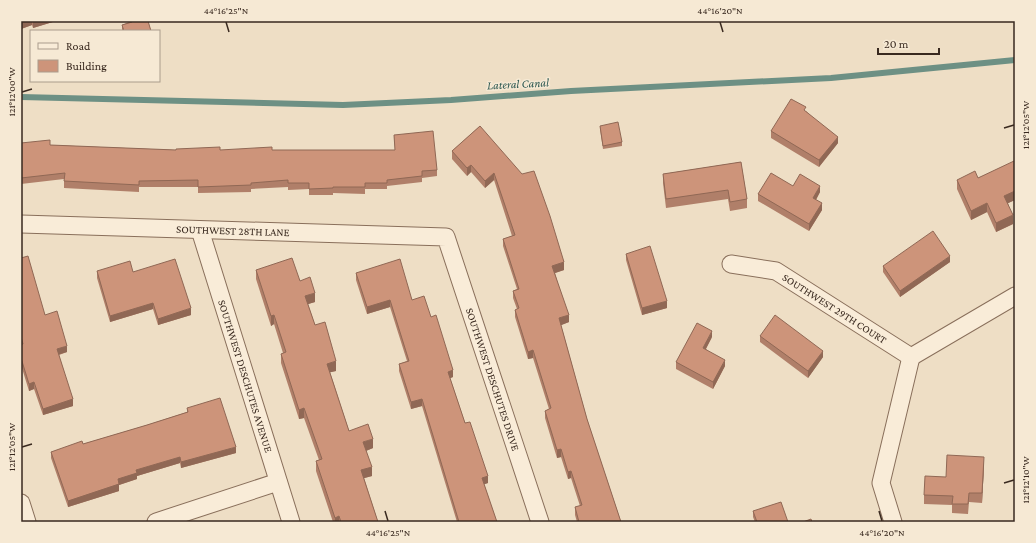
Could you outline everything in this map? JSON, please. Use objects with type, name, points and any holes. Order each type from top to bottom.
[{"type":"street","name":"SOUTHWEST 28TH LANE","points":[[21,224],[446,237]]},
{"type":"street","name":"SOUTHWEST DESCHUTES AVENUE","points":[[200,230],[291,522]]},
{"type":"street","name":"SOUTHWEST DESCHUTES DRIVE","points":[[446,237],[540,522]]},
{"type":"street","name":"SOUTHWEST 29TH COURT","points":[[730,264],[776,271],[912,357]]},
{"type":"street","points":[[893,522],[881,483],[912,357],[1015,296]]},
{"type":"street","points":[[156,522],[278,482]]},
{"type":"street","points":[[21,502],[27,522]]},
{"type":"building","points":[[148,21],[151,30],[124,30],[122,25],[132,22]]},
{"type":"building","points":[[791,99],[806,107],[804,110],[838,137],[819,160],[771,131]]},
{"type":"building","points":[[618,122],[622,142],[603,146],[600,126]]},
{"type":"building","points":[[480,126],[522,174],[534,171],[564,262],[552,266],[569,315],[559,318],[587,419],[621,522],[579,522],[575,507],[582,505],[571,471],[568,472],[561,449],[557,450],[545,411],[551,408],[533,350],[528,352],[515,310],[519,308],[513,291],[519,289],[503,239],[515,235],[494,173],[485,181],[471,165],[467,168],[452,151]]},
{"type":"building","points":[[433,131],[437,170],[422,171],[422,176],[387,180],[387,183],[365,183],[365,187],[309,189],[309,183],[288,183],[288,180],[251,183],[251,185],[198,187],[198,180],[139,181],[139,185],[64,181],[65,173],[21,178],[21,143],[50,140],[50,145],[176,150],[220,147],[220,150],[272,147],[272,150],[395,150],[394,135]]},
{"type":"building","points":[[1014,161],[1015,191],[1004,196],[1013,215],[996,223],[987,203],[971,211],[957,180],[975,171],[978,178]]},
{"type":"building","points":[[741,162],[747,199],[730,202],[728,190],[666,199],[663,174]]},
{"type":"building","points":[[771,173],[793,186],[800,174],[820,186],[813,198],[822,203],[809,224],[758,194]]},
{"type":"building","points":[[933,231],[950,256],[900,291],[883,266]]},
{"type":"building","points":[[650,246],[667,301],[642,308],[626,254]]},
{"type":"building","points":[[28,256],[45,315],[57,311],[67,346],[57,349],[73,399],[43,409],[34,382],[29,384],[21,358],[21,345],[23,344],[21,337],[21,258]]},
{"type":"building","points":[[292,258],[300,281],[310,277],[315,293],[305,296],[315,325],[325,322],[336,361],[327,364],[349,431],[368,424],[373,439],[363,442],[372,467],[361,470],[378,522],[341,522],[339,516],[335,518],[316,461],[322,459],[304,408],[299,410],[281,354],[286,352],[274,315],[271,316],[256,270]]},
{"type":"building","points":[[175,259],[191,308],[158,319],[153,303],[110,316],[97,271],[130,261],[133,272]]},
{"type":"building","points":[[400,259],[412,300],[424,296],[431,317],[436,315],[453,370],[448,372],[465,423],[470,422],[488,476],[482,478],[497,522],[459,522],[422,399],[411,402],[399,364],[409,361],[390,300],[367,307],[356,273]]},
{"type":"building","points":[[775,315],[823,351],[808,371],[760,336]]},
{"type":"building","points":[[697,323],[712,331],[703,348],[725,360],[713,382],[676,362]]},
{"type":"building","points":[[220,398],[236,447],[181,462],[180,457],[136,470],[137,473],[118,479],[119,484],[68,501],[51,452],[82,441],[83,444],[188,412],[187,408]]},
{"type":"building","points":[[947,455],[984,457],[982,493],[969,493],[968,504],[952,504],[953,496],[924,495],[925,476],[946,477]]},
{"type":"building","points":[[781,502],[788,522],[757,522],[753,511]]},
{"type":"building","points":[[811,519],[812,522],[803,522]]},
{"type":"waterway","name":"Lateral Canal","points":[[21,97],[343,105],[451,100],[571,91],[831,78],[1015,60]]}]
